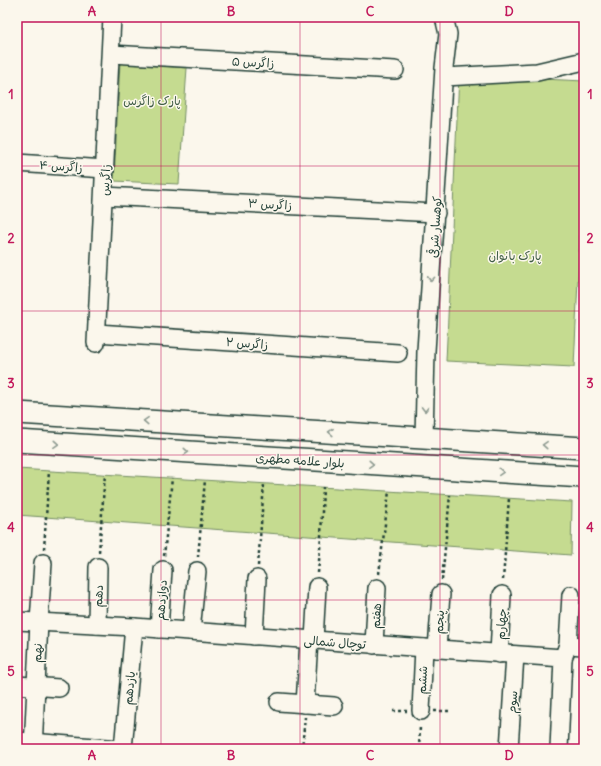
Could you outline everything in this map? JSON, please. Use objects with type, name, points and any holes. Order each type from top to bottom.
[{"type":"main road","points":[[17,413],[584,448]]},
{"type":"main road","name":"بلوار علامه مطهری","points":[[17,442],[584,478]]},
{"type":"street","name":"زاگرس","points":[[96,338],[112,17]]},
{"type":"street","name":"کوهسار شرقی","points":[[424,438],[426,351],[448,34],[444,17]]},
{"type":"street","name":"زاگرس ۵","points":[[111,54],[395,70]]},
{"type":"street","points":[[444,77],[537,72],[584,61]]},
{"type":"street","name":"زاگرس ۴","points":[[17,163],[105,169]]},
{"type":"street","name":"زاگرس ۳","points":[[104,196],[436,213]]},
{"type":"street","name":"زاگرس ۲","points":[[96,338],[398,353]]},
{"type":"street","name":"نهم","points":[[27,744],[36,686],[38,622],[43,563]]},
{"type":"street","name":"دهم","points":[[97,625],[98,567]]},
{"type":"street","name":"دوازدهم","points":[[159,629],[163,570]]},
{"type":"street","points":[[191,632],[197,571]]},
{"type":"street","points":[[254,636],[257,579]]},
{"type":"street","points":[[305,704],[317,587]]},
{"type":"street","name":"هفتم","points":[[374,645],[377,588]]},
{"type":"street","name":"پنجم","points":[[431,649],[441,594]]},
{"type":"street","name":"چهارم","points":[[502,595],[507,654]]},
{"type":"street","points":[[558,749],[572,650],[571,595]]},
{"type":"street","name":"توچال شمالی","points":[[17,621],[134,627],[507,654],[572,650]]},
{"type":"street","name":"یازدهم","points":[[122,749],[134,627]]},
{"type":"street","name":"ششم","points":[[421,711],[431,649]]},
{"type":"street","name":"سوم","points":[[507,654],[509,749]]},
{"type":"street","points":[[17,686],[59,688]]},
{"type":"street","points":[[280,702],[334,706]]},
{"type":"street","points":[[27,744],[122,749]]},
{"type":"path","points":[[43,563],[49,470]]},
{"type":"path","points":[[98,567],[105,474]]},
{"type":"path","points":[[163,570],[172,478]]},
{"type":"path","points":[[197,571],[205,480]]},
{"type":"path","points":[[257,579],[264,484]]},
{"type":"path","points":[[317,587],[322,537],[323,487]]},
{"type":"path","points":[[377,588],[389,491]]},
{"type":"path","points":[[441,594],[450,495]]},
{"type":"path","points":[[502,595],[504,550],[509,498]]},
{"type":"path","points":[[302,749],[305,704]]},
{"type":"path","points":[[419,749],[421,711]]},
{"type":"green space","name":"پارک زاگرس","points":[[120,63],[187,68],[179,184],[114,181]]},
{"type":"green space","name":"پارک بانوان","points":[[459,75],[584,81],[584,149],[574,367],[446,361]]},
{"type":"green space","points":[[17,469],[572,502],[571,555],[17,515]]}]
